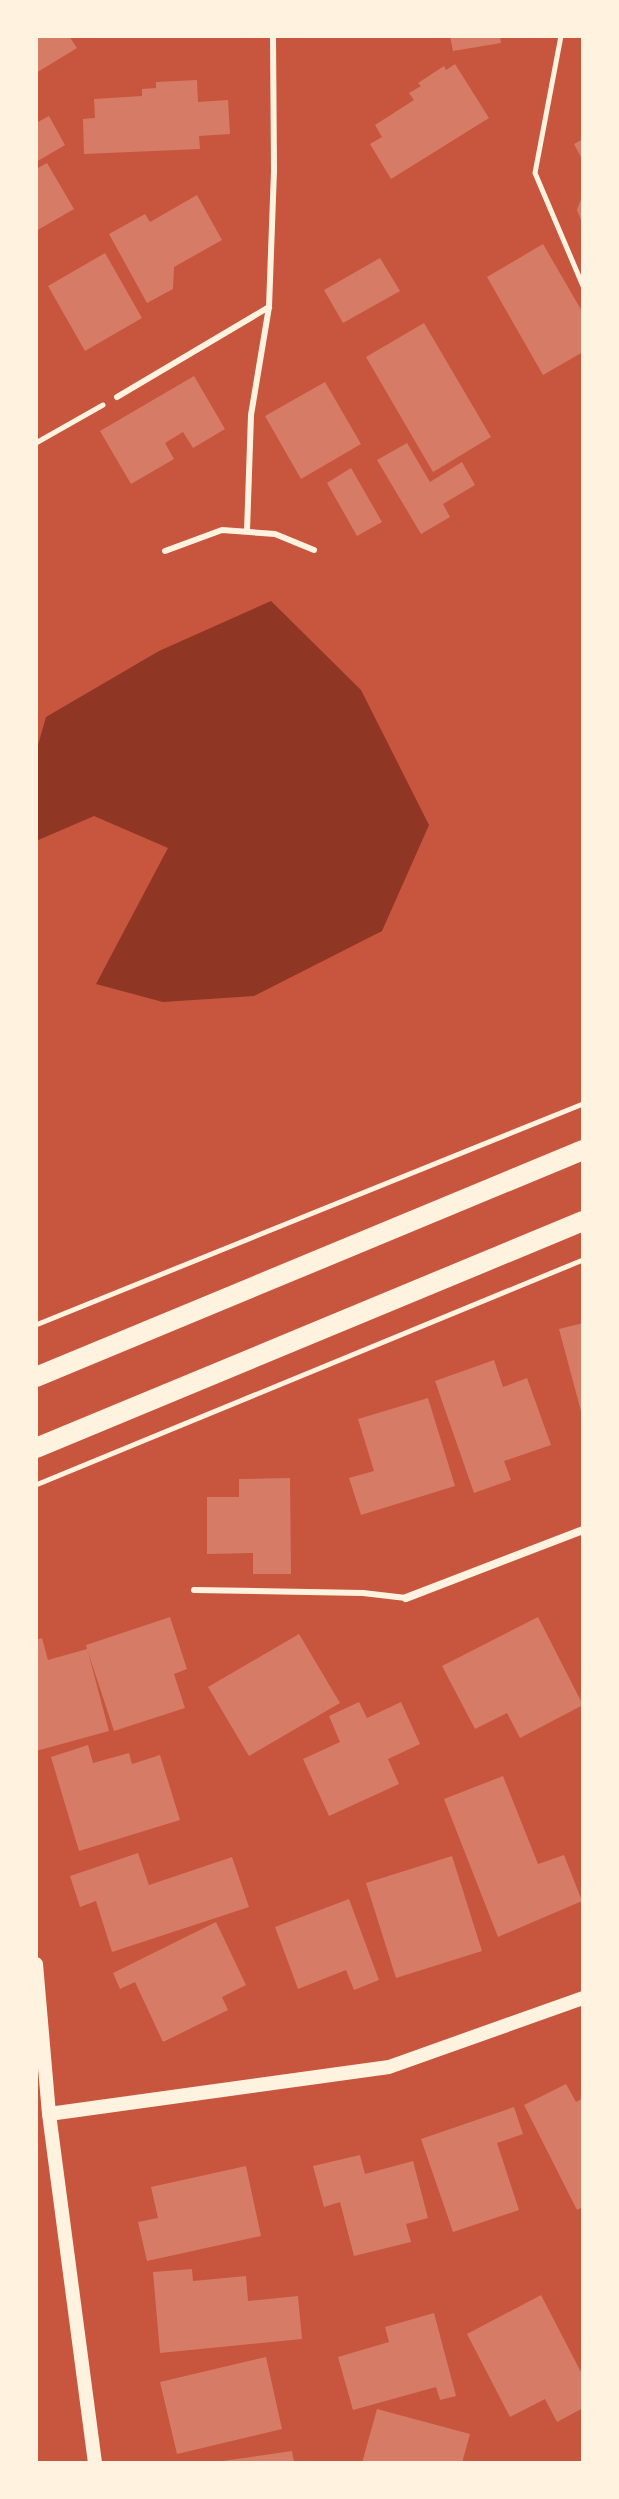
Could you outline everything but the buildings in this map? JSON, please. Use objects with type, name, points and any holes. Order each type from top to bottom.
[{"type":"main road","points":[[36,1377],[583,1150]]},
{"type":"main road","points":[[36,1448],[583,1221]]},
{"type":"street","points":[[406,1598],[583,1530]]},
{"type":"street","points":[[36,1964],[49,2114],[95,2463]]},
{"type":"street","points":[[49,2114],[389,2067],[583,1998]]},
{"type":"street","points":[[36,2083],[49,2114]]},
{"type":"lane","points":[[247,531],[251,415],[269,307],[274,171],[273,36]]},
{"type":"lane","points":[[117,397],[269,307]]},
{"type":"lane","points":[[165,551],[222,530],[275,534],[314,550]]},
{"type":"lane","points":[[194,1590],[363,1593],[406,1598]]},
{"type":"path","points":[[561,36],[535,173],[583,286]]},
{"type":"path","points":[[36,443],[117,397]]},
{"type":"path","points":[[36,1325],[583,1104]]},
{"type":"path","points":[[36,1485],[583,1260]]},
{"type":"shaded area","points":[[271,601],[361,690],[429,825],[382,931],[254,996],[163,1002],[96,984],[168,848],[94,816],[36,841],[36,752],[46,717],[159,651]]}]
